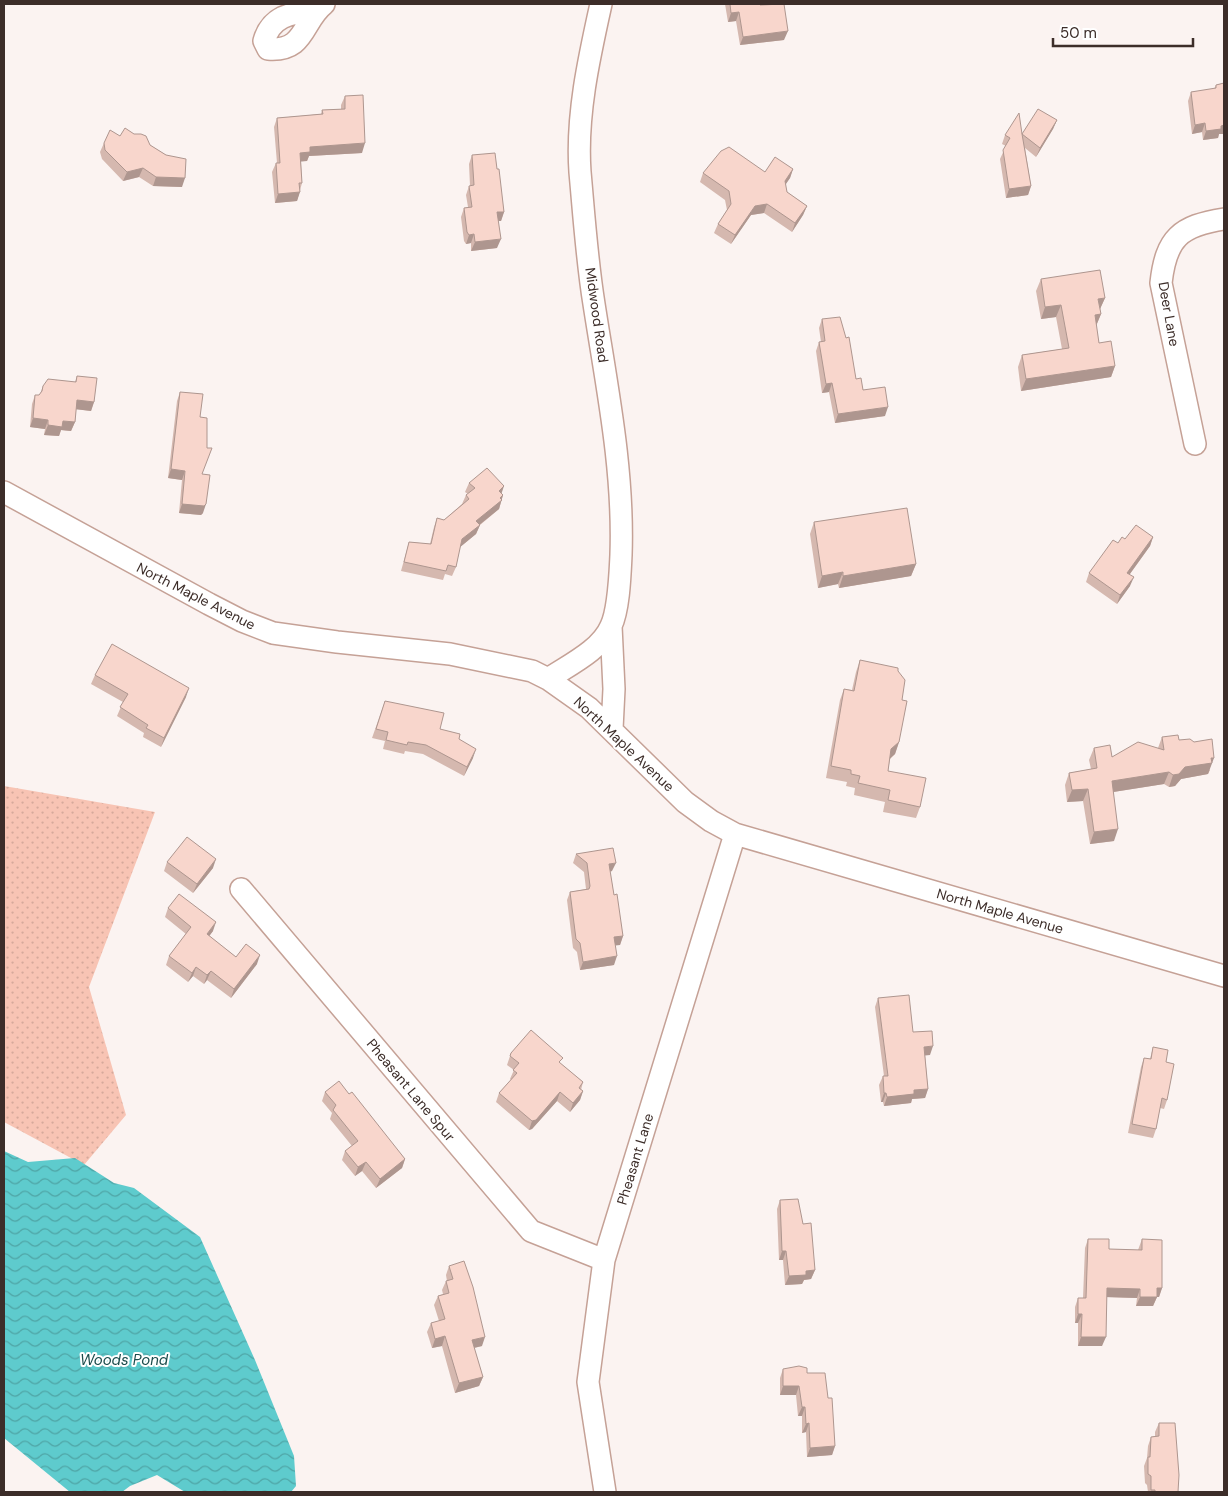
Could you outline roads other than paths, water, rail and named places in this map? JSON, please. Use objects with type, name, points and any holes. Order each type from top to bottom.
[{"type":"street","name":"Midwood Road","points":[[601,4],[585,92],[580,134],[580,170],[594,302],[615,433],[622,511],[620,581],[611,626],[614,689],[612,729]]},
{"type":"street","name":"Deer Lane","points":[[1195,444],[1161,283],[1164,259],[1174,240],[1201,223],[1224,219]]},
{"type":"street","name":"North Maple Avenue","points":[[4,492],[217,609],[273,633],[450,654],[532,671],[548,679],[590,708],[686,802],[711,821],[735,834],[1224,976]]},
{"type":"street","name":"Midwood Road","points":[[548,679],[596,646],[611,626]]},
{"type":"street","name":"Pheasant Lane","points":[[606,1492],[588,1382],[604,1260],[735,834]]},
{"type":"street","name":"Pheasant Lane Spur","points":[[241,889],[531,1231],[604,1260]]},
{"type":"water","name":"Woods Pond","points":[[4,1151],[28,1162],[75,1158],[114,1183],[134,1188],[200,1237],[255,1360],[294,1456],[296,1486],[291,1492],[185,1492],[157,1475],[130,1486],[122,1492],[70,1492],[4,1438]]}]
